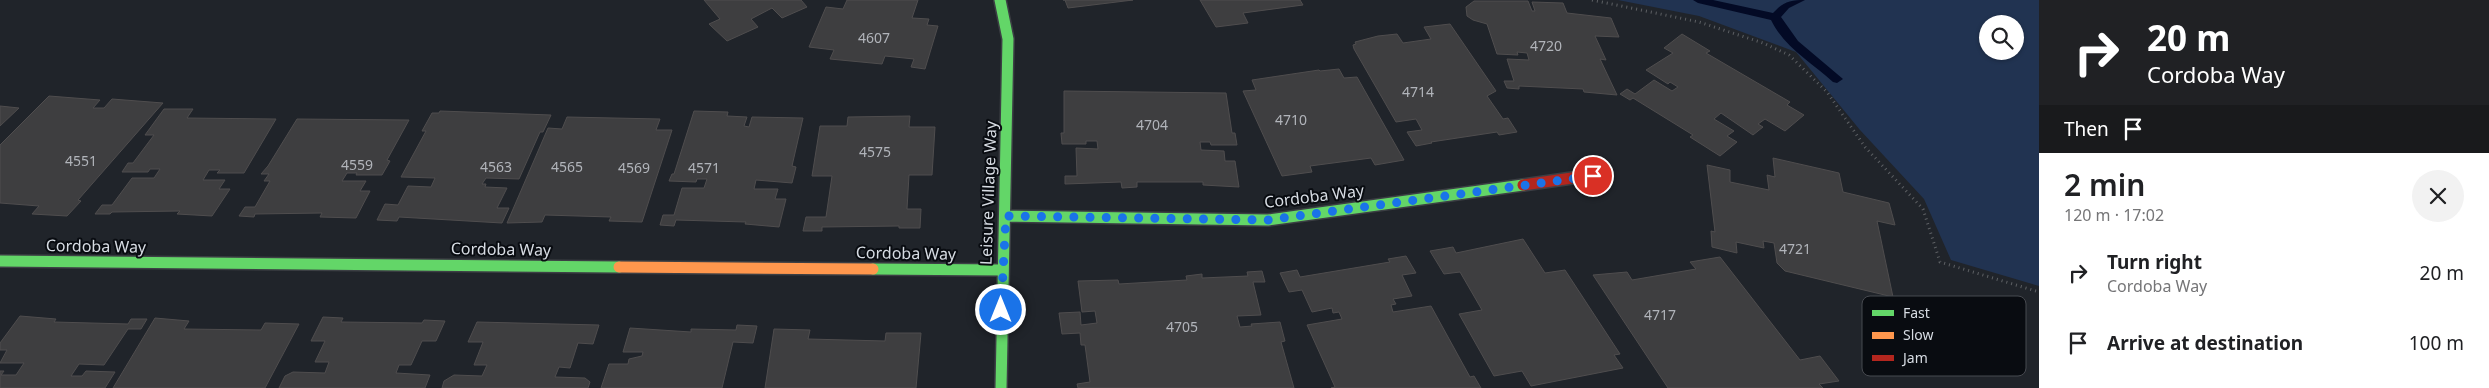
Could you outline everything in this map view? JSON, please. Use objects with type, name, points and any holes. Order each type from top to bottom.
[{"type":"street","name":"Leisure Village Way","points":[[1000,0],[1008,39],[1006,216],[1002,270],[1001,388]]},
{"type":"street","name":"Cordoba Way","points":[[1006,216],[1268,220],[1593,176]]},
{"type":"street","name":"Cordoba Way","points":[[0,261],[1002,270]]},
{"type":"path","points":[[1592,0],[1699,22],[1763,43],[1789,55],[1827,92],[1865,147],[1923,209],[1940,262],[2039,292]]},
{"type":"shaded area","points":[[1618,0],[2039,0],[2039,286],[1951,260],[1924,199],[1860,130],[1796,52],[1699,16]]},
{"type":"building","points":[[704,0],[801,0],[807,7],[782,18],[772,8],[751,19],[758,27],[727,41],[709,24],[720,19]]},
{"type":"building","points":[[847,0],[918,0],[912,18],[929,19],[927,25],[938,26],[925,69],[911,67],[914,59],[885,56],[882,64],[830,59],[834,50],[809,47],[826,7],[843,9]]},
{"type":"building","points":[[1065,0],[1133,0],[1068,8]]},
{"type":"building","points":[[1200,0],[1300,0],[1303,5],[1243,13],[1248,23],[1216,27]]},
{"type":"building","points":[[1474,1],[1528,1],[1532,11],[1535,11],[1532,2],[1563,3],[1567,13],[1611,18],[1619,37],[1595,36],[1606,60],[1600,59],[1617,95],[1584,92],[1583,89],[1519,86],[1519,89],[1507,88],[1504,81],[1514,81],[1507,59],[1529,60],[1527,53],[1517,52],[1518,55],[1497,54],[1487,24],[1467,16],[1466,7]]},
{"type":"building","points":[[1450,24],[1496,91],[1487,96],[1503,119],[1508,118],[1517,132],[1499,135],[1497,132],[1416,146],[1407,132],[1422,130],[1416,119],[1396,122],[1353,45],[1356,44],[1355,42],[1378,36],[1397,34],[1403,43],[1431,39],[1424,27]]},
{"type":"building","points":[[1682,34],[1710,51],[1706,53],[1790,102],[1787,105],[1804,115],[1785,131],[1765,119],[1758,124],[1763,127],[1753,135],[1721,113],[1714,119],[1734,131],[1727,136],[1737,142],[1720,156],[1690,137],[1693,135],[1633,98],[1630,100],[1620,94],[1627,89],[1635,94],[1654,80],[1672,91],[1678,87],[1670,82],[1668,84],[1646,70],[1673,53],[1664,48]]},
{"type":"building","points":[[1339,69],[1344,78],[1357,77],[1404,160],[1375,165],[1371,158],[1310,166],[1312,172],[1282,176],[1243,91],[1256,90],[1252,80],[1319,70]]},
{"type":"building","points":[[1064,91],[1226,93],[1232,133],[1235,133],[1237,145],[1211,145],[1210,142],[1200,142],[1201,150],[1224,151],[1225,161],[1235,161],[1239,187],[1203,185],[1203,182],[1137,182],[1137,187],[1122,188],[1121,182],[1065,184],[1065,176],[1077,176],[1076,148],[1098,149],[1097,141],[1086,141],[1086,144],[1062,144],[1061,133],[1064,133]]},
{"type":"building","points":[[49,96],[100,100],[93,108],[104,108],[112,99],[163,103],[78,200],[81,201],[67,216],[32,214],[39,206],[0,203],[0,145]]},
{"type":"building","points":[[0,106],[19,108],[0,126]]},
{"type":"building","points":[[164,109],[193,109],[187,118],[276,119],[244,173],[217,173],[220,170],[209,170],[203,180],[225,180],[219,189],[230,189],[212,216],[177,214],[180,211],[95,214],[102,205],[112,205],[132,178],[154,178],[160,169],[150,169],[148,172],[122,172],[128,163],[133,163],[154,135],[145,135]]},
{"type":"building","points":[[440,111],[551,115],[543,132],[540,132],[519,179],[486,178],[482,184],[486,184],[485,187],[507,188],[497,208],[509,208],[502,223],[399,217],[397,221],[377,220],[385,204],[398,205],[408,186],[431,187],[435,178],[401,177],[426,131],[422,131],[432,113],[439,113]]},
{"type":"building","points":[[694,111],[728,112],[727,116],[747,117],[744,126],[749,127],[752,117],[803,118],[792,166],[796,167],[792,183],[756,180],[754,189],[778,189],[775,199],[786,199],[779,227],[745,224],[746,222],[676,220],[674,226],[660,225],[663,215],[674,215],[682,188],[704,188],[707,179],[697,179],[696,182],[669,181],[672,174],[674,174]]},
{"type":"building","points":[[910,116],[909,127],[935,127],[932,175],[909,175],[907,209],[921,209],[920,228],[899,228],[899,226],[822,227],[822,231],[803,231],[806,217],[826,217],[832,176],[812,176],[820,126],[847,126],[848,117]]},
{"type":"building","points":[[567,117],[660,119],[656,130],[672,130],[642,222],[609,221],[611,217],[545,215],[542,222],[507,223],[548,128],[562,129]]},
{"type":"building","points":[[297,119],[409,120],[387,160],[390,161],[382,175],[347,173],[342,181],[366,181],[360,191],[370,191],[356,218],[320,217],[322,213],[255,214],[254,217],[239,216],[245,207],[255,207],[270,181],[264,181],[269,174],[261,174]]},
{"type":"building","points":[[1773,158],[1839,173],[1843,192],[1889,203],[1895,225],[1877,221],[1893,296],[1785,271],[1777,263],[1774,243],[1763,241],[1764,248],[1736,242],[1737,253],[1712,247],[1711,231],[1715,232],[1707,165],[1730,170],[1730,182],[1769,190],[1767,175],[1775,177]]},
{"type":"building","points":[[1523,239],[1545,273],[1565,270],[1620,354],[1614,355],[1623,368],[1531,386],[1522,371],[1494,376],[1459,314],[1482,310],[1460,272],[1444,274],[1430,251],[1453,247],[1456,253]]},
{"type":"building","points":[[1406,256],[1416,273],[1402,275],[1412,296],[1393,299],[1396,304],[1391,305],[1393,312],[1431,306],[1470,377],[1474,376],[1481,388],[1331,388],[1335,387],[1307,325],[1342,319],[1339,312],[1333,313],[1332,308],[1312,312],[1302,290],[1289,292],[1280,273],[1297,270],[1300,277],[1390,262],[1388,259]]},
{"type":"building","points":[[1720,257],[1800,360],[1820,356],[1839,381],[1819,384],[1823,388],[1668,388],[1593,275],[1627,272],[1632,280],[1696,269],[1690,262]]},
{"type":"building","points":[[1262,271],[1265,282],[1253,282],[1261,315],[1237,316],[1240,327],[1252,326],[1251,324],[1280,322],[1285,341],[1281,342],[1294,388],[1078,388],[1077,384],[1090,382],[1085,345],[1081,345],[1080,333],[1062,334],[1059,313],[1080,312],[1081,325],[1097,323],[1095,311],[1082,312],[1078,281],[1118,280],[1119,284],[1187,280],[1186,276],[1202,274],[1202,278],[1248,276],[1247,272]]},
{"type":"building","points":[[20,316],[56,319],[54,322],[128,324],[131,319],[147,319],[141,329],[128,329],[104,365],[79,364],[71,376],[82,376],[86,371],[115,372],[105,388],[0,388],[0,371],[4,371],[1,375],[16,375],[24,363],[0,363],[7,350],[0,350],[0,343]]},
{"type":"building","points":[[323,317],[343,318],[341,322],[422,323],[424,320],[445,321],[436,341],[422,341],[411,365],[399,365],[396,373],[430,375],[425,388],[279,388],[285,376],[293,372],[325,373],[329,362],[315,362],[325,341],[311,341]]},
{"type":"building","points":[[155,318],[189,321],[184,329],[261,330],[265,323],[299,324],[265,388],[113,388]]},
{"type":"building","points":[[477,322],[599,325],[593,344],[578,343],[570,368],[559,367],[555,377],[585,378],[590,382],[588,388],[442,388],[444,381],[454,375],[482,376],[487,365],[474,365],[483,342],[468,342]]},
{"type":"building","points":[[737,325],[757,326],[753,343],[733,342],[722,388],[601,388],[609,364],[628,364],[629,359],[642,356],[643,352],[623,352],[630,328],[691,332],[691,329],[736,330]]},
{"type":"building","points":[[774,329],[810,330],[808,339],[885,341],[886,333],[921,333],[916,388],[765,388]]},
{"type":"waterway","points":[[1698,0],[1775,17]]},
{"type":"waterway","points":[[1775,17],[1785,6],[1800,0]]},
{"type":"waterway","points":[[1775,17],[1786,35],[1802,51],[1837,79]]},
{"type":"traffic: fast","points":[[1000,0],[1008,39],[1001,388]]},
{"type":"traffic: fast","points":[[1006,216],[1268,220],[1523,185]]},
{"type":"traffic: fast","points":[[0,261],[619,267]]},
{"type":"traffic: fast","points":[[873,269],[1002,270]]},
{"type":"traffic: slow","points":[[619,267],[873,269]]},
{"type":"traffic: jam","points":[[1523,185],[1593,175]]},
{"type":"route","points":[[1001,310],[1006,216],[1268,220],[1593,176]]}]
